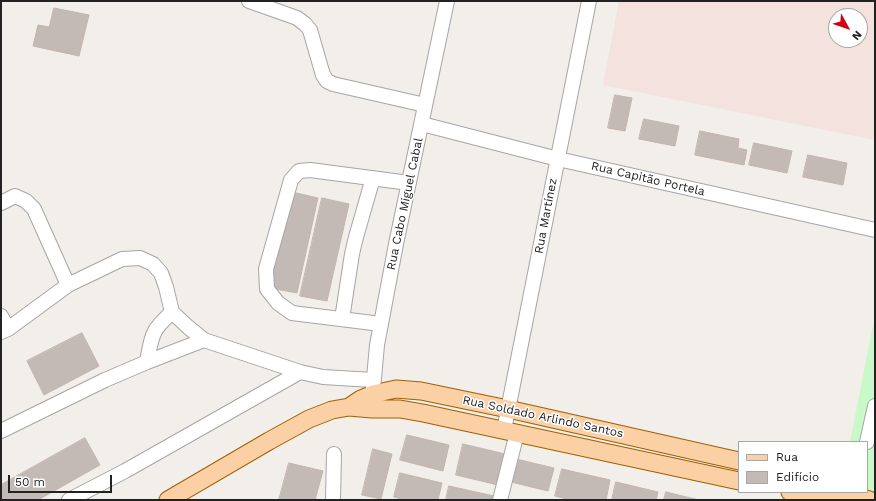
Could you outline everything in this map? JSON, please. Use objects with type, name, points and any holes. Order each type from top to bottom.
[{"type":"main road","name":"Rua Soldado Arlindo Santos","points":[[168,500],[309,419],[332,410],[349,407],[373,394],[396,389],[422,391],[508,409],[738,461]]},
{"type":"main road","name":"Rua Soldado Arlindo Santos","points":[[373,394],[400,409],[738,481]]},
{"type":"main road","points":[[795,493],[823,499],[831,498],[838,493]]},
{"type":"main road","points":[[844,493],[869,500]]},
{"type":"street","points":[[249,1],[297,18],[305,24],[310,30],[323,75],[333,84],[425,105]]},
{"type":"street","name":"Rua Cabo Miguel Cabal","points":[[373,394],[377,344],[396,244],[447,1]]},
{"type":"street","name":"Rua Martínez","points":[[500,500],[510,432],[508,409],[589,1]]},
{"type":"street","name":"Rua Capitão Portela","points":[[422,124],[558,159],[875,230]]},
{"type":"street","points":[[381,324],[292,313],[278,303],[267,289],[266,269],[291,180],[299,171],[310,170],[409,183]]},
{"type":"street","points":[[342,319],[352,254],[373,178]]},
{"type":"street","points":[[1,203],[15,196],[26,201],[34,209],[68,285]]},
{"type":"street","points":[[1,316],[4,330],[68,285],[122,259],[140,258],[153,264],[161,273],[172,312],[204,340],[300,372],[323,377],[373,394]]},
{"type":"street","points":[[147,362],[151,342],[155,332],[172,312]]},
{"type":"street","points":[[1,431],[105,380],[204,340]]},
{"type":"street","points":[[69,500],[125,471],[300,372]]},
{"type":"street","points":[[867,441],[875,406]]},
{"type":"street","points":[[333,500],[334,454]]},
{"type":"shaded area","points":[[619,1],[875,1],[875,140],[603,85]]},
{"type":"green space","points":[[875,315],[875,406],[867,441],[850,441]]},
{"type":"green space","points":[[875,409],[875,500],[868,493],[868,441]]},
{"type":"building","points":[[54,8],[89,15],[79,56],[33,46],[38,25],[49,27]]},
{"type":"building","points":[[615,95],[632,98],[625,131],[608,128]]},
{"type":"building","points":[[644,119],[679,126],[675,146],[639,139]]},
{"type":"building","points":[[700,131],[739,139],[738,148],[747,150],[744,165],[695,155]]},
{"type":"building","points":[[754,143],[792,151],[787,173],[749,165]]},
{"type":"building","points":[[808,155],[847,163],[843,185],[803,177]]},
{"type":"building","points":[[292,192],[318,198],[297,293],[270,288]]},
{"type":"building","points":[[322,198],[349,204],[327,301],[300,296]]},
{"type":"building","points":[[82,333],[99,366],[44,395],[27,361]]},
{"type":"building","points":[[407,435],[449,445],[443,471],[400,460]]},
{"type":"building","points":[[85,438],[100,465],[38,500],[1,500],[1,485]]},
{"type":"building","points":[[463,444],[505,454],[498,485],[456,475]]},
{"type":"building","points":[[373,449],[392,454],[381,499],[362,495]]},
{"type":"building","points":[[516,459],[554,468],[548,491],[511,482]]},
{"type":"building","points":[[289,463],[323,471],[315,500],[279,500]]},
{"type":"building","points":[[562,469],[610,480],[606,500],[570,500],[555,496]]},
{"type":"building","points":[[400,473],[442,483],[438,500],[405,500],[394,497]]},
{"type":"building","points":[[616,482],[658,492],[656,500],[612,500]]},
{"type":"building","points":[[449,486],[494,496],[493,500],[446,500]]},
{"type":"building","points":[[666,492],[699,500],[664,500]]}]
